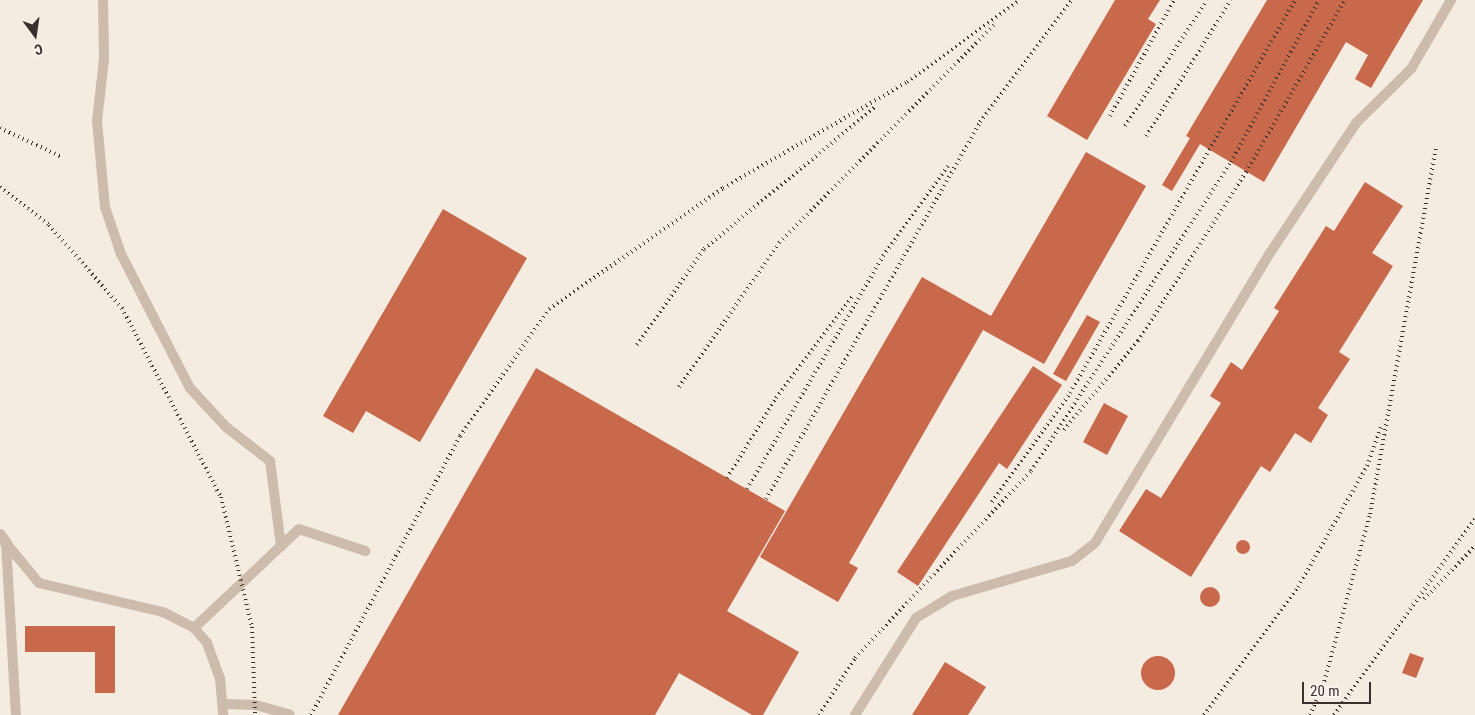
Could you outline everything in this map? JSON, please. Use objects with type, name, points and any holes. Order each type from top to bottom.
[{"type":"lane","points":[[103,0],[104,59],[98,121],[105,206],[121,254],[190,388],[226,428],[270,461],[281,546]]},
{"type":"lane","points":[[855,715],[916,618],[952,596],[1072,561],[1095,544],[1276,245],[1356,123],[1412,69],[1451,0]]},
{"type":"lane","points":[[194,628],[299,529],[365,551]]},
{"type":"lane","points":[[3,539],[39,583],[163,612],[194,628],[207,643],[224,710],[256,704],[290,715]]},
{"type":"lane","points":[[3,539],[16,715]]},
{"type":"building","points":[[1115,0],[1160,0],[1148,19],[1156,24],[1087,140],[1047,116]]},
{"type":"building","points":[[1267,0],[1423,0],[1371,88],[1355,79],[1368,55],[1346,42],[1264,182],[1200,144],[1172,191],[1162,185],[1190,138],[1186,136]]},
{"type":"building","points":[[1086,152],[1146,186],[1044,364],[983,330],[849,563],[858,568],[838,602],[760,557],[922,277],[991,316]]},
{"type":"building","points":[[1365,182],[1403,206],[1372,253],[1393,266],[1339,352],[1350,359],[1318,408],[1328,415],[1311,443],[1295,433],[1270,472],[1261,466],[1191,577],[1119,531],[1146,489],[1161,498],[1221,403],[1210,396],[1231,362],[1242,370],[1279,311],[1274,308],[1326,226],[1334,231]]},
{"type":"building","points":[[443,209],[527,258],[420,442],[366,411],[353,433],[323,416]]},
{"type":"building","points":[[1087,315],[1100,322],[1066,381],[1053,374]]},
{"type":"building","points":[[1033,366],[1062,385],[1007,469],[999,463],[918,586],[897,572]]},
{"type":"building","points":[[536,368],[785,511],[727,611],[799,652],[763,715],[752,715],[679,673],[655,715],[338,715]]},
{"type":"building","points":[[1104,403],[1128,416],[1107,455],[1083,442]]},
{"type":"building","points":[[1243,540],[1248,542],[1250,547],[1248,552],[1243,554],[1238,552],[1236,547],[1238,542]]},
{"type":"building","points":[[1210,587],[1217,590],[1220,597],[1217,604],[1210,607],[1203,604],[1200,597],[1203,590]]},
{"type":"building","points":[[25,626],[115,626],[115,693],[95,693],[95,652],[25,652]]},
{"type":"building","points":[[1410,653],[1424,658],[1416,678],[1402,673]]},
{"type":"building","points":[[1158,656],[1165,657],[1170,661],[1174,666],[1174,680],[1170,685],[1165,689],[1158,690],[1151,689],[1146,685],[1142,680],[1141,673],[1142,666],[1146,661],[1151,657]]},
{"type":"building","points":[[945,662],[986,687],[968,715],[912,715]]},
{"type":"railway","points":[[311,715],[460,436],[549,309],[723,188],[907,82],[1020,0]]},
{"type":"railway","points":[[766,499],[980,122],[1072,0]]},
{"type":"railway","points":[[1110,116],[1174,0]]},
{"type":"railway","points":[[1125,126],[1207,0]]},
{"type":"railway","points":[[1146,136],[1231,0]]},
{"type":"railway","points":[[992,502],[1070,393],[1295,0]]},
{"type":"railway","points":[[819,715],[855,658],[1031,471],[1231,162],[1319,0]]},
{"type":"railway","points":[[1064,430],[1138,341],[1246,172],[1345,0]]},
{"type":"railway","points":[[679,387],[779,243],[995,24]]},
{"type":"railway","points":[[637,345],[704,249],[876,106]]},
{"type":"railway","points":[[0,128],[62,157]]},
{"type":"railway","points":[[1310,715],[1323,686],[1370,514],[1436,149]]},
{"type":"railway","points":[[747,489],[883,256],[948,166]]},
{"type":"railway","points":[[0,187],[49,225],[122,308],[221,497],[252,627],[255,715]]},
{"type":"railway","points":[[727,478],[776,398],[853,296]]},
{"type":"railway","points":[[1204,715],[1298,587],[1367,466],[1382,424]]},
{"type":"railway","points":[[1334,715],[1475,519]]},
{"type":"railway","points":[[1424,599],[1475,546]]}]
